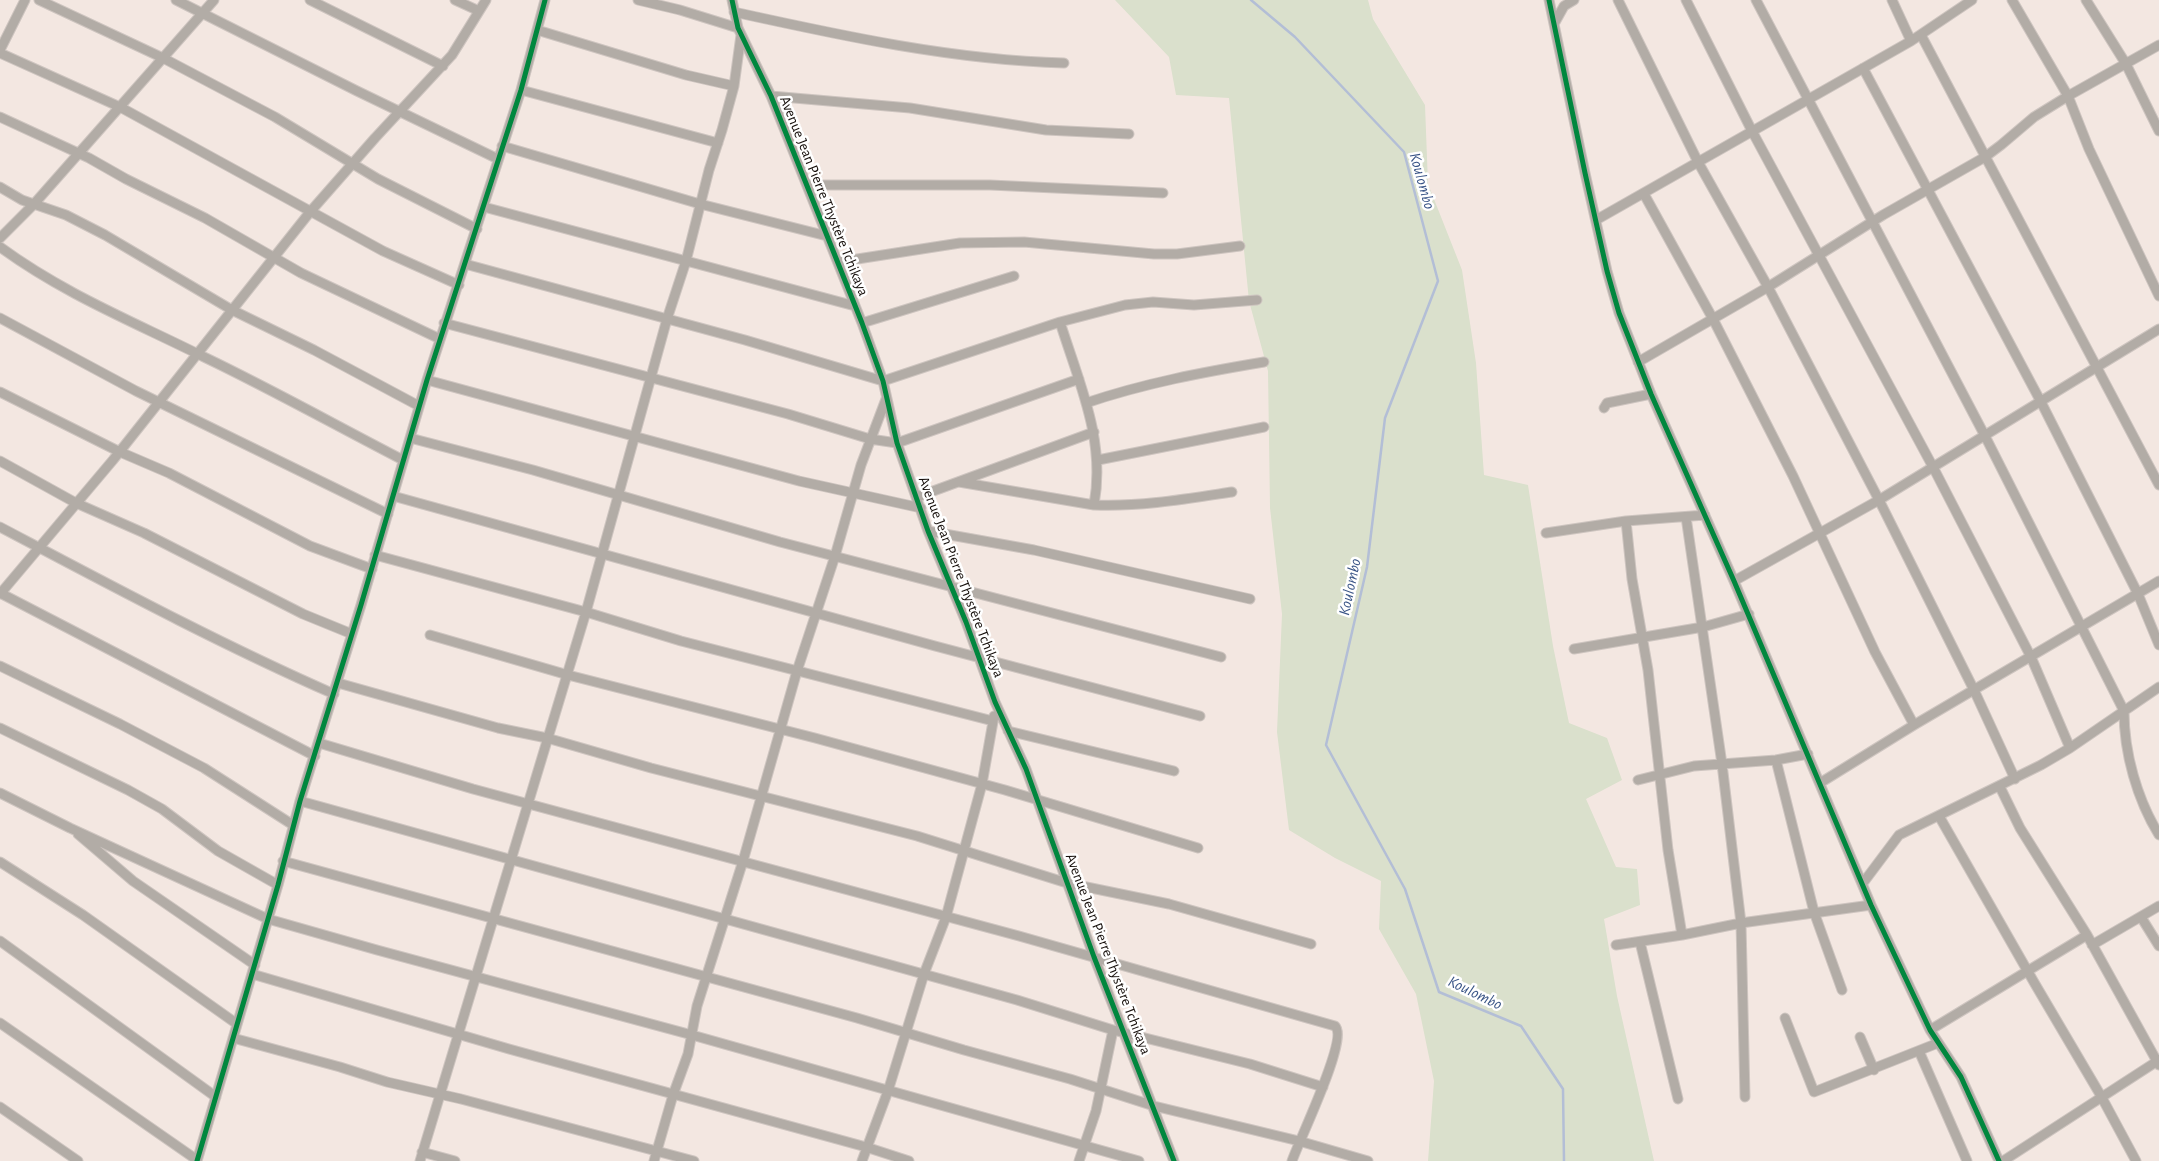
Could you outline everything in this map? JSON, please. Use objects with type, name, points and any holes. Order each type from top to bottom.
[{"type":"street","points":[[26,0],[0,52],[120,107],[383,251],[459,285]]},
{"type":"street","points":[[39,0],[163,58],[275,116],[352,164],[477,229]]},
{"type":"street","points":[[176,0],[498,159]]},
{"type":"street","points":[[0,238],[34,204],[214,0]]},
{"type":"street","points":[[310,0],[443,66]]},
{"type":"street","points":[[455,0],[479,11]]},
{"type":"street","points":[[315,756],[0,594],[120,452],[310,212],[443,66],[465,36],[486,0]]},
{"type":"street","points":[[0,1023],[197,1160],[278,885],[300,801],[372,569],[426,380],[444,323],[459,285],[521,90],[545,0]]},
{"type":"street","points":[[455,1161],[421,1157],[512,860],[527,802],[568,675],[734,86],[740,32],[680,10],[638,0]]},
{"type":"street","name":"Avenue Jean Pierre Thystère Tchikaya","points":[[732,0],[740,32],[771,96],[862,323],[883,381],[897,443],[928,531],[979,657],[995,702],[1037,799],[1094,957],[1174,1161]]},
{"type":"street","points":[[1549,0],[1607,271],[1619,314],[1651,394],[1734,581],[1871,905],[1930,1030],[1961,1077],[1999,1161]]},
{"type":"street","points":[[1554,24],[1564,6],[1574,0]]},
{"type":"street","points":[[1618,0],[1698,162],[1768,287],[1879,500],[1974,690],[2015,779]]},
{"type":"street","points":[[1686,0],[1752,131],[1933,467],[2031,657],[2070,748]]},
{"type":"street","points":[[1756,0],[1985,436],[2124,711],[2126,751],[2146,810],[2159,835]]},
{"type":"street","points":[[1892,0],[1910,42]]},
{"type":"street","points":[[1596,220],[1910,42],[1972,0]]},
{"type":"street","points":[[2012,0],[2068,96],[2089,149],[2159,296]]},
{"type":"street","points":[[2086,0],[2126,64],[2159,131]]},
{"type":"street","points":[[734,12],[825,32],[909,47],[1018,62],[1064,63]]},
{"type":"street","points":[[537,30],[686,75],[734,86]]},
{"type":"street","points":[[1921,35],[2159,485]]},
{"type":"street","points":[[1638,362],[1713,320],[1872,222],[1985,157],[2002,145],[2025,122],[2159,45]]},
{"type":"street","points":[[1863,68],[2041,402],[2138,594],[2159,645]]},
{"type":"street","points":[[521,90],[718,143]]},
{"type":"street","points":[[771,96],[910,108],[1046,130],[1129,134]]},
{"type":"street","points":[[0,117],[79,152],[126,179],[205,218],[325,285],[440,340]]},
{"type":"street","points":[[502,146],[700,204],[827,236]]},
{"type":"street","points":[[807,185],[990,185],[1163,193]]},
{"type":"street","points":[[0,187],[22,200],[66,215],[104,235],[232,310],[331,359],[419,406]]},
{"type":"street","points":[[1644,194],[1713,320],[1794,476],[1875,652],[1914,725]]},
{"type":"street","points":[[484,207],[855,306]]},
{"type":"street","points":[[838,262],[960,243],[1024,242],[1154,254],[1177,254],[1240,246]]},
{"type":"street","points":[[0,247],[33,271],[84,300],[197,353],[404,460]]},
{"type":"street","points":[[465,264],[883,381],[1060,322],[1138,303],[1194,306],[1257,300]]},
{"type":"street","points":[[862,323],[1014,276]]},
{"type":"street","points":[[0,318],[158,402],[388,514]]},
{"type":"street","points":[[1060,322],[1094,432],[1098,460],[1094,505]]},
{"type":"street","points":[[444,323],[870,439],[897,443],[1079,379]]},
{"type":"street","points":[[1734,581],[1879,500],[2158,333]]},
{"type":"street","points":[[1086,403],[1143,385],[1264,362]]},
{"type":"street","points":[[426,380],[799,481],[920,508]]},
{"type":"street","points":[[0,392],[120,452],[169,473],[310,546],[372,569]]},
{"type":"street","points":[[1604,408],[1607,403],[1651,394]]},
{"type":"street","points":[[654,1161],[673,1094],[686,1060],[697,1006],[743,861],[797,671],[835,556],[852,493],[870,439],[887,398]]},
{"type":"street","points":[[1098,460],[1264,426]]},
{"type":"street","points":[[917,497],[1094,432]]},
{"type":"street","points":[[410,438],[533,470],[618,496],[835,556],[1221,657]]},
{"type":"street","points":[[0,461],[76,503],[144,533],[304,614],[352,634]]},
{"type":"street","points":[[959,482],[1094,505],[1142,504],[1232,492]]},
{"type":"street","points":[[393,496],[816,613],[1200,716]]},
{"type":"street","points":[[1546,533],[1626,521],[1705,515]]},
{"type":"street","points":[[1686,517],[1722,764],[1741,923],[1745,1097]]},
{"type":"street","points":[[1626,521],[1632,579],[1643,638],[1673,882],[1682,935]]},
{"type":"street","points":[[0,527],[261,661],[334,694]]},
{"type":"street","points":[[928,531],[1034,550],[1250,599]]},
{"type":"street","points":[[375,555],[797,671],[993,721]]},
{"type":"street","points":[[1820,783],[1914,725],[2082,628],[2159,581]]},
{"type":"street","points":[[1574,649],[1703,627],[1748,614]]},
{"type":"street","points":[[430,635],[568,675],[1037,799],[1198,848]]},
{"type":"street","points":[[0,666],[120,724],[204,768],[293,825]]},
{"type":"street","points":[[338,682],[498,728],[547,738],[651,768],[917,836],[1067,883],[1169,904],[1311,944]]},
{"type":"street","points":[[1862,882],[1898,836],[2000,787],[2070,748],[2159,687]]},
{"type":"street","points":[[862,1161],[888,1091],[924,974],[946,917],[982,784],[995,702]]},
{"type":"street","points":[[0,728],[128,790],[162,809],[218,851],[278,885]]},
{"type":"street","points":[[1008,730],[1174,772]]},
{"type":"street","points":[[319,743],[473,789],[527,802],[1094,957],[1149,975],[1335,1026],[1338,1030],[1338,1041],[1322,1087],[1292,1161]]},
{"type":"street","points":[[1638,780],[1694,766],[1776,760],[1808,754]]},
{"type":"street","points":[[1776,760],[1814,912],[1842,990]]},
{"type":"street","points":[[2000,787],[2020,828],[2087,935],[2158,1062],[2101,1096],[2003,1161]]},
{"type":"street","points":[[0,793],[70,828],[268,918],[1139,1161]]},
{"type":"street","points":[[300,801],[924,974],[1069,1015],[1112,1030],[1250,1064],[1322,1087]]},
{"type":"street","points":[[1939,816],[2101,1096],[2136,1161]]},
{"type":"street","points":[[70,828],[133,881],[255,965]]},
{"type":"street","points":[[283,861],[907,1032],[1100,1088],[1154,1106],[1299,1141],[1368,1161]]},
{"type":"street","points":[[0,862],[83,915],[237,1024]]},
{"type":"street","points":[[1616,945],[1682,935],[1741,923],[1871,905]]},
{"type":"street","points":[[2092,945],[2159,906]]},
{"type":"street","points":[[2141,917],[2159,946]]},
{"type":"street","points":[[1930,1030],[2087,935]]},
{"type":"street","points":[[0,941],[216,1097]]},
{"type":"street","points":[[1640,942],[1678,1099]]},
{"type":"street","points":[[252,974],[290,987],[866,1147],[909,1161]]},
{"type":"street","points":[[1785,1018],[1814,1092],[1874,1070],[1938,1043]]},
{"type":"street","points":[[1079,1161],[1100,1088],[1112,1030]]},
{"type":"street","points":[[1860,1037],[1874,1070]]},
{"type":"street","points":[[233,1038],[340,1067],[387,1082],[694,1161]]},
{"type":"street","points":[[1919,1051],[1967,1161]]},
{"type":"street","points":[[0,1106],[78,1161]]},
{"type":"green space","points":[[1115,0],[1368,0],[1373,19],[1425,105],[1428,184],[1462,270],[1476,363],[1484,475],[1528,485],[1553,646],[1569,723],[1607,738],[1622,780],[1586,799],[1616,867],[1637,869],[1640,905],[1604,919],[1617,996],[1654,1161],[1428,1161],[1434,1081],[1416,994],[1379,929],[1381,881],[1335,858],[1289,830],[1277,732],[1282,614],[1270,508],[1268,371],[1249,301],[1229,98],[1176,95],[1169,57]]},
{"type":"waterway","name":"Koulombo","points":[[1251,0],[1295,37],[1404,152],[1438,281],[1385,418],[1367,567],[1326,745],[1405,889],[1439,992],[1521,1026],[1563,1089],[1564,1161]]},
{"type":"cycle path","points":[[197,1161],[278,885],[300,801],[361,605],[427,380],[521,90],[545,0]]},
{"type":"cycle path","points":[[732,0],[738,28],[771,96],[862,323],[883,381],[897,443],[928,531],[966,622],[995,702],[1026,769],[1094,957],[1174,1161]]},
{"type":"cycle path","points":[[1549,0],[1585,173],[1607,271],[1619,313],[1651,394],[1734,581],[1871,905],[1930,1030],[1961,1077],[1999,1161]]}]
